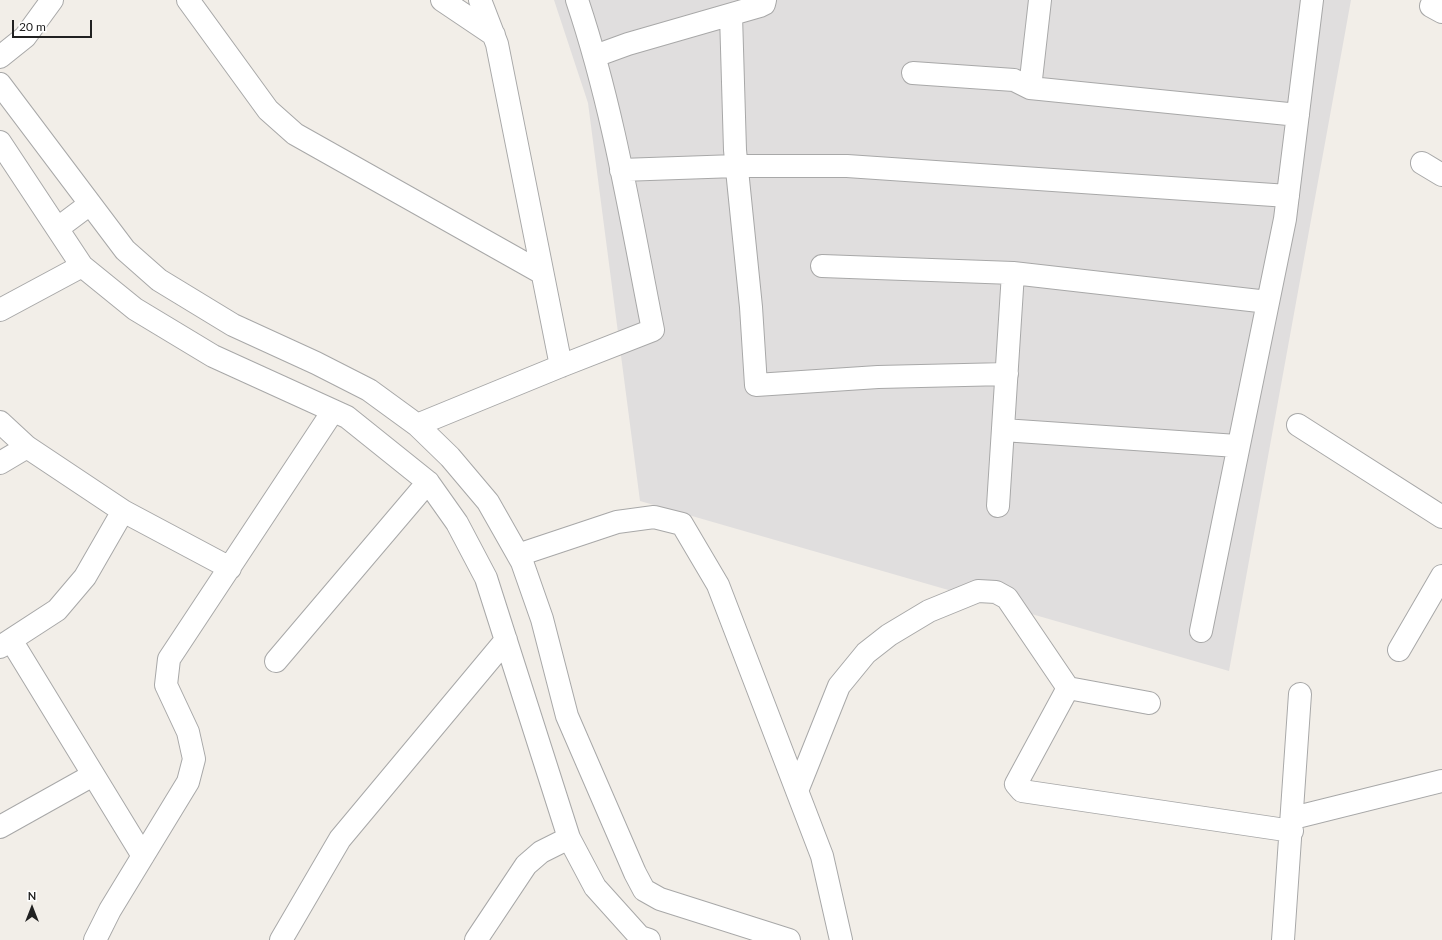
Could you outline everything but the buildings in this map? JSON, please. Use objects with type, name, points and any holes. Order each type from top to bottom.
[{"type":"street","points":[[0,57],[25,37],[52,0]]},
{"type":"street","points":[[188,0],[268,110],[295,134],[542,273]]},
{"type":"street","points":[[442,0],[494,36]]},
{"type":"street","points":[[480,0],[497,44],[560,366]]},
{"type":"street","points":[[417,425],[560,366],[653,330],[607,100],[577,0]]},
{"type":"street","points":[[595,56],[628,44],[760,6],[764,4],[765,0]]},
{"type":"street","points":[[1030,88],[1040,0]]},
{"type":"street","points":[[1201,631],[1285,219],[1312,0]]},
{"type":"street","points":[[731,15],[736,166],[751,307],[756,385],[878,377],[1006,374]]},
{"type":"street","points":[[914,73],[1014,80],[1030,88],[1298,115]]},
{"type":"street","points":[[0,84],[124,250],[159,280],[233,325],[316,362],[369,390],[417,425],[450,457],[488,502],[518,555],[542,619],[567,716],[635,873],[644,890],[660,899],[789,940]]},
{"type":"street","points":[[0,142],[82,266],[135,308],[213,356],[347,417],[428,482],[457,523],[486,578],[569,838],[595,887],[642,939]]},
{"type":"street","points":[[1422,163],[1442,175]]},
{"type":"street","points":[[621,170],[736,166],[848,166],[1288,196]]},
{"type":"street","points":[[58,228],[90,204]]},
{"type":"street","points":[[0,310],[82,266]]},
{"type":"street","points":[[822,266],[1013,273],[1268,302]]},
{"type":"street","points":[[998,506],[1013,273]]},
{"type":"street","points":[[95,940],[110,910],[188,782],[194,759],[188,732],[166,685],[169,659],[333,411]]},
{"type":"street","points":[[0,422],[27,447],[123,511],[230,568]]},
{"type":"street","points":[[1298,425],[1442,517]]},
{"type":"street","points":[[1003,430],[1238,446]]},
{"type":"street","points":[[0,462],[27,447]]},
{"type":"street","points":[[276,661],[428,482]]},
{"type":"street","points":[[123,511],[84,577],[57,610],[6,644],[93,775],[143,856]]},
{"type":"street","points":[[518,555],[617,522],[654,517],[682,524],[718,585],[797,790],[822,856],[841,940]]},
{"type":"street","points":[[1400,650],[1442,576]]},
{"type":"street","points":[[797,790],[839,686],[866,653],[889,635],[929,611],[978,591],[996,592],[1007,598],[1068,688],[1149,703]]},
{"type":"street","points":[[281,940],[340,839],[506,640]]},
{"type":"street","points":[[1068,688],[1016,784],[1022,790],[1292,824],[1442,781]]},
{"type":"street","points":[[1283,940],[1300,694]]},
{"type":"street","points":[[0,827],[93,775]]},
{"type":"street","points":[[476,940],[526,865],[540,852],[569,838]]},
{"type":"shaded area","points":[[554,0],[1351,0],[1229,671],[640,501],[588,103]]}]
